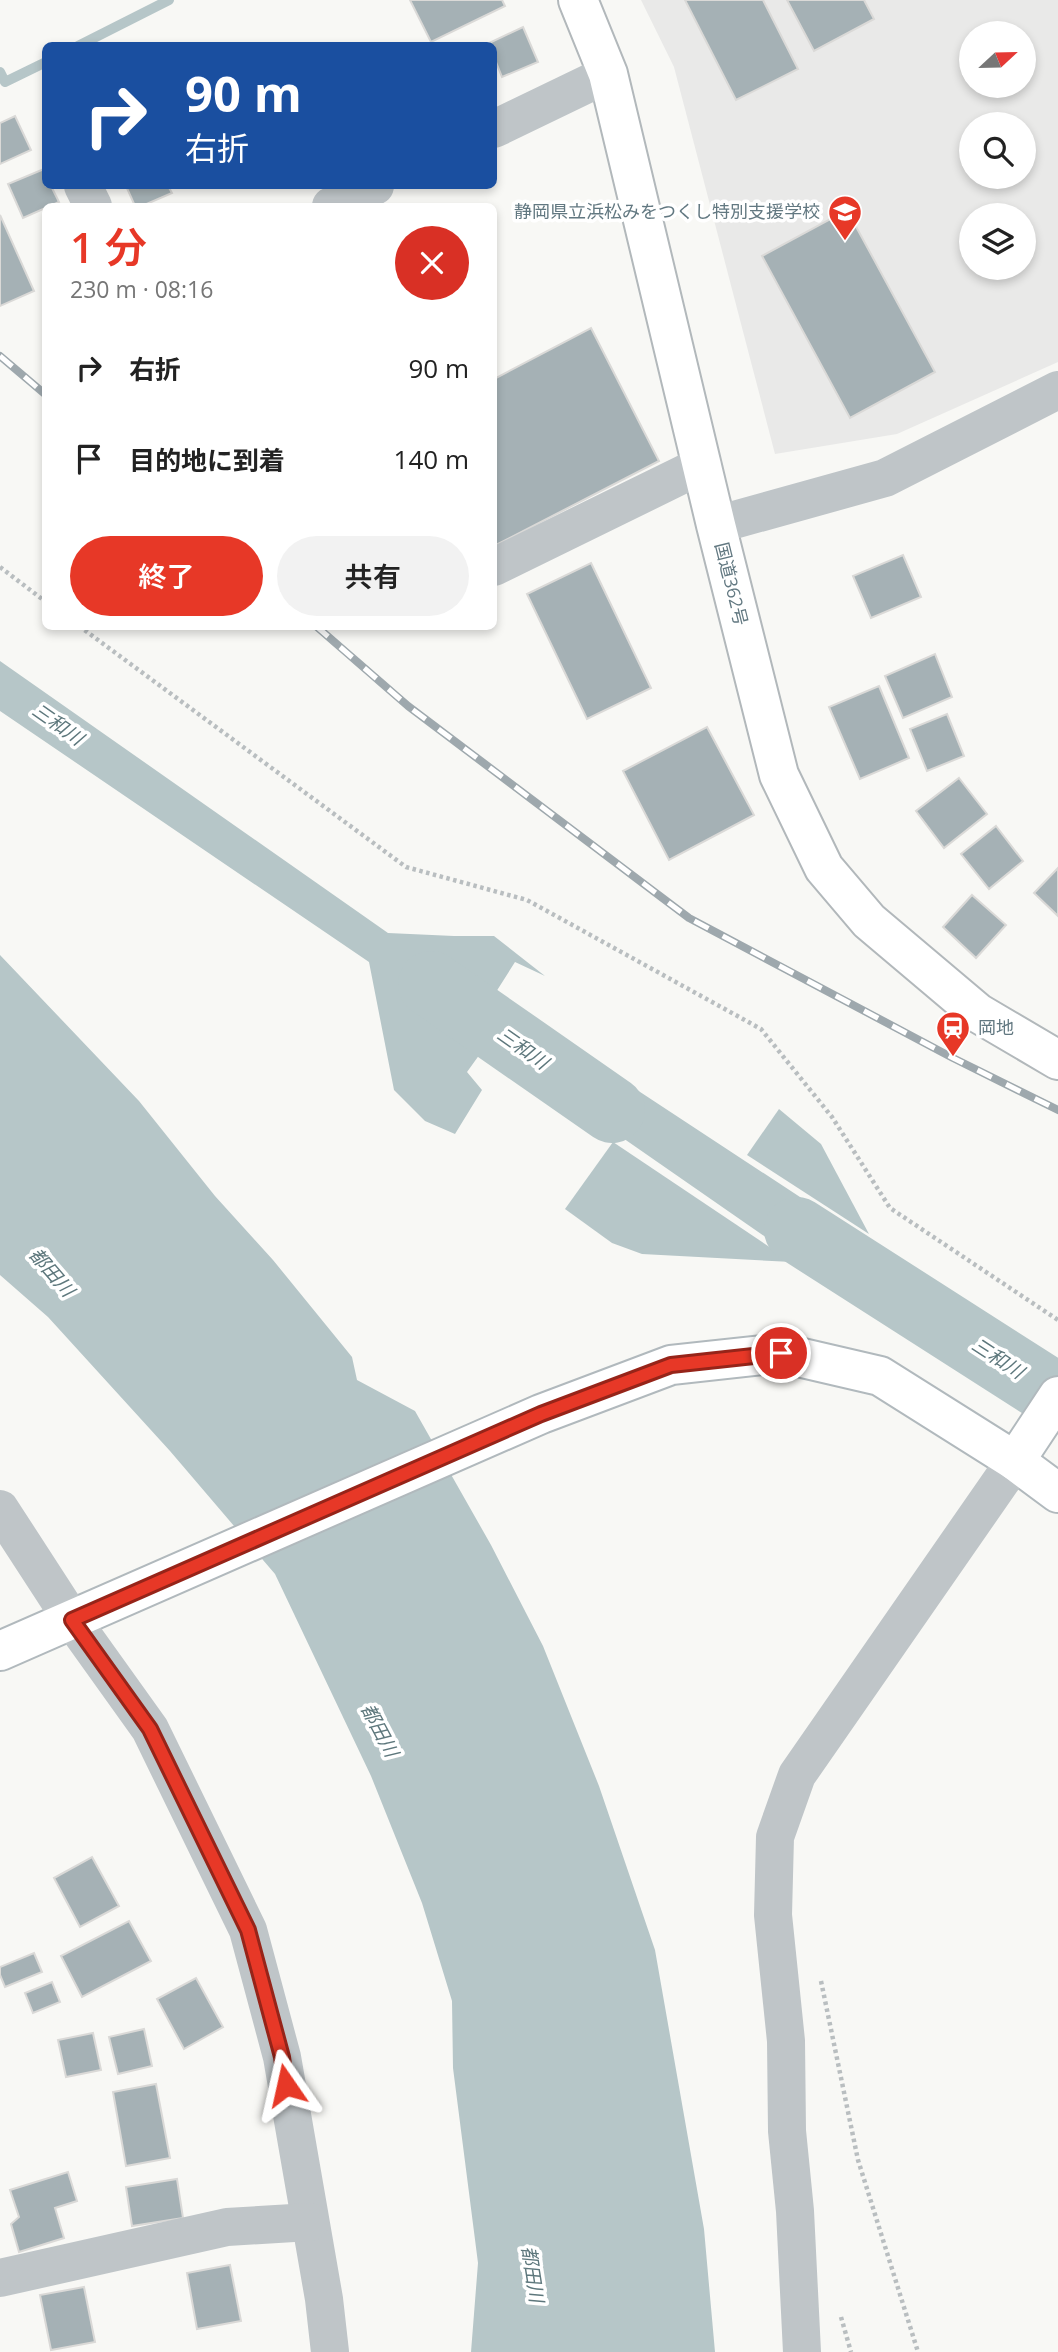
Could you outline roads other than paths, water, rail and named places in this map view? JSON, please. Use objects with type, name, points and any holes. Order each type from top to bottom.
[{"type":"main road","name":"国道362号","points":[[578,0],[608,74],[779,775],[824,868],[869,921],[978,1013],[1058,1060]]},
{"type":"main road","points":[[0,1651],[541,1414],[671,1365],[781,1353],[880,1376],[1023,1447],[1058,1493]]},
{"type":"main road","points":[[1023,1447],[1058,1396]]},
{"type":"street","points":[[497,128],[608,74]]},
{"type":"street","points":[[338,203],[368,189]]},
{"type":"street","points":[[716,525],[885,478],[1058,390]]},
{"type":"street","points":[[497,566],[702,465]]},
{"type":"street","points":[[802,2352],[795,2211],[787,2132],[786,2041],[773,1915],[775,1837],[797,1775],[1023,1447]]},
{"type":"street","points":[[0,1509],[85,1614],[150,1729],[248,1930],[282,2057],[330,2352]]},
{"type":"street","points":[[0,2278],[227,2227],[310,2222]]},
{"type":"water","points":[[0,661],[388,933],[494,936],[545,976],[515,962],[496,992],[523,1012],[497,1050],[485,1047],[467,1072],[482,1090],[455,1134],[425,1121],[394,1090],[369,962],[0,711]]},
{"type":"water","name":"都田川","points":[[0,955],[139,1101],[215,1196],[273,1260],[352,1357],[357,1380],[415,1411],[491,1545],[543,1646],[599,1786],[655,1950],[704,2229],[715,2352],[471,2352],[478,2263],[453,2068],[452,2001],[422,1903],[371,1776],[275,1574],[170,1451],[48,1317],[0,1275]]},
{"type":"water","points":[[555,1036],[876,1247],[912,1303],[852,1265],[803,1263],[548,1086],[540,1089],[525,1079]]},
{"type":"water","points":[[779,1109],[821,1144],[869,1234],[747,1155]]},
{"type":"water","points":[[613,1142],[792,1262],[642,1254],[612,1243],[565,1209]]},
{"type":"waterway","points":[[86,42],[169,0]]},
{"type":"waterway","points":[[0,72],[5,82],[42,64]]},
{"type":"waterway","name":"三和川","points":[[431,984],[612,1110]]},
{"type":"waterway","name":"三和川","points":[[797,1230],[1058,1397]]},
{"type":"railway","points":[[0,356],[42,392]]},
{"type":"railway","points":[[321,630],[408,706],[689,918],[953,1058],[1058,1110]]},
{"type":"place","name":"静岡県立浜松みをつくし特別支援学校","points":[[845,242]]},
{"type":"place","name":"岡地","points":[[953,1058]]}]
